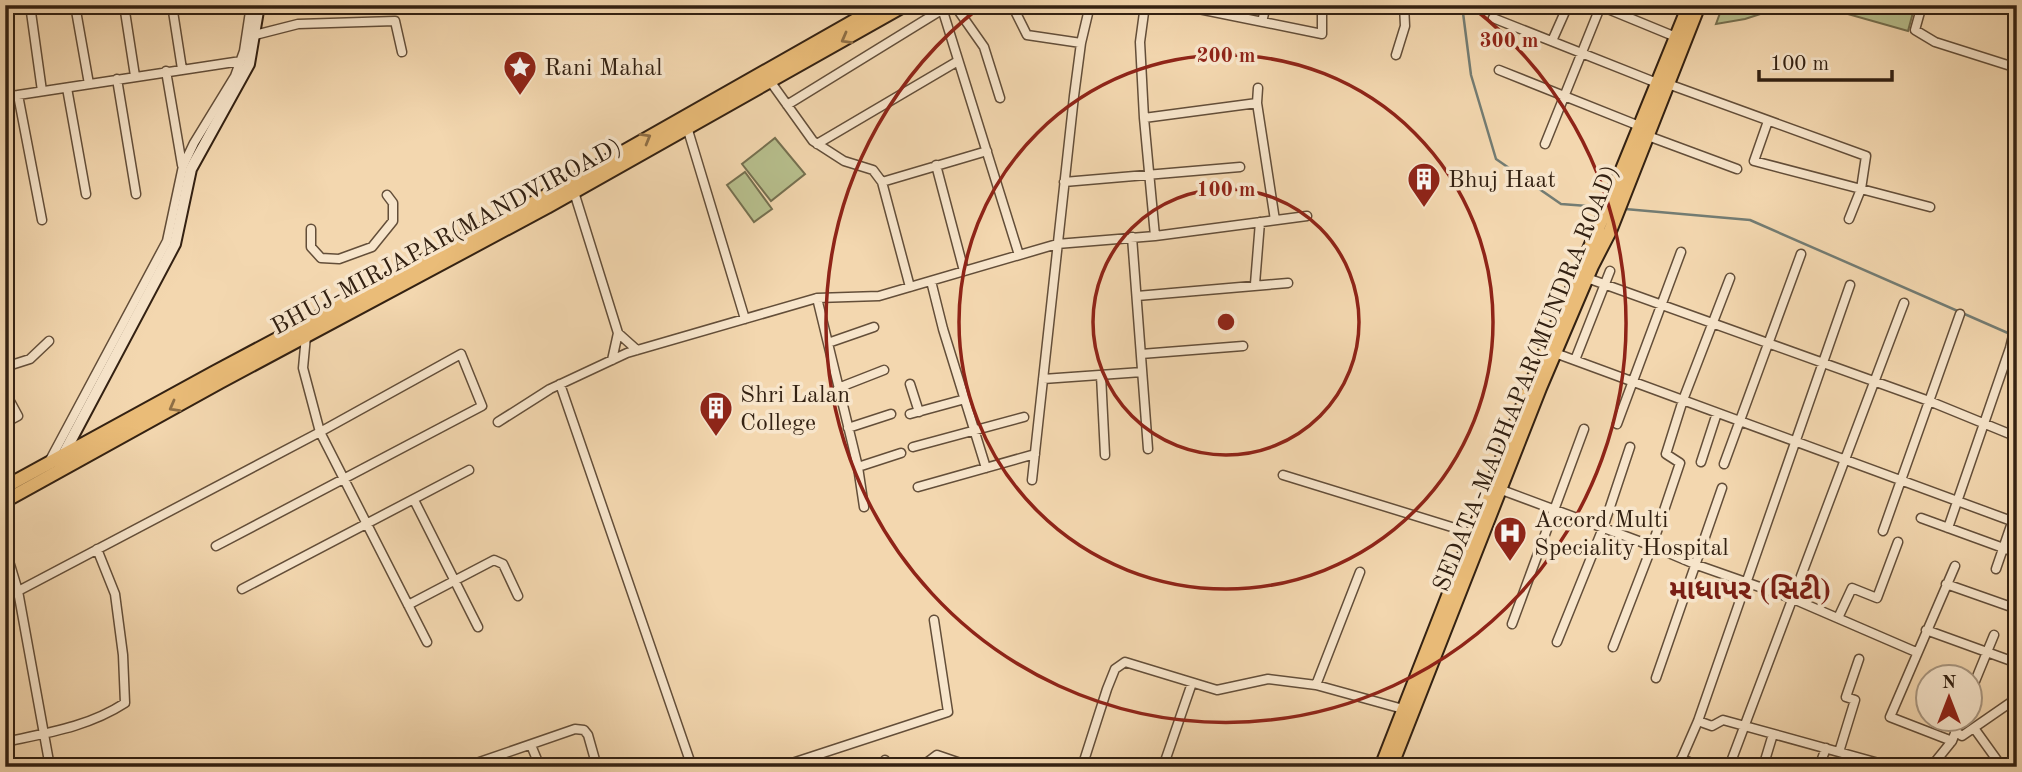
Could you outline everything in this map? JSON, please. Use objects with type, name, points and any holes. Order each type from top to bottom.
[{"type":"main road","points":[[62,455],[175,244],[191,169],[243,79],[253,53],[259,5]]},
{"type":"main road","name":"BHUJ-MIRJAPAR(MANDVIROAD)","points":[[5,501],[51,468],[62,455],[542,198],[882,5]]},
{"type":"main road","name":"SEDATA-MADHAPAR(MUNDRA ROAD)","points":[[1646,131],[1689,5]]},
{"type":"main road","name":"SEDATA-MADHAPAR(MUNDRA ROAD)","points":[[1391,767],[1499,489],[1699,5]]},
{"type":"main road","name":"BHUJ-MIRJAPAR(MANDVIROAD)","points":[[5,487],[51,468],[575,192],[903,6]]},
{"type":"main road","name":"SEDATA-MADHAPAR(MUNDRA ROAD)","points":[[1381,767],[1536,373],[1605,229]]},
{"type":"street","points":[[30,5],[43,91]]},
{"type":"street","points":[[75,5],[89,84]]},
{"type":"street","points":[[124,5],[135,76]]},
{"type":"street","points":[[172,5],[182,69]]},
{"type":"street","points":[[51,468],[167,241],[183,166],[241,61],[251,5]]},
{"type":"street","points":[[967,5],[958,10],[984,47],[999,98]]},
{"type":"street","points":[[1012,5],[1027,35],[1082,43]]},
{"type":"street","points":[[1145,5],[1140,42],[1155,236]]},
{"type":"street","points":[[1179,5],[1322,34],[1322,5]]},
{"type":"street","points":[[1262,22],[1266,5]]},
{"type":"street","points":[[1396,55],[1405,26],[1405,5]]},
{"type":"street","points":[[1552,41],[1568,5]]},
{"type":"street","points":[[1922,5],[1915,30],[1935,42],[2014,67],[2017,54]]},
{"type":"street","points":[[1032,480],[1064,182],[1082,43],[1091,6]]},
{"type":"street","points":[[1545,144],[1600,6],[1671,35]]},
{"type":"street","points":[[787,105],[942,7],[1019,255]]},
{"type":"street","points":[[1493,18],[1652,81]]},
{"type":"street","points":[[255,34],[298,24],[395,20],[402,52]]},
{"type":"street","points":[[5,97],[241,61]]},
{"type":"street","points":[[817,144],[958,61]]},
{"type":"street","points":[[1499,70],[1737,169]]},
{"type":"street","points":[[166,71],[183,166]]},
{"type":"street","points":[[117,79],[136,194]]},
{"type":"street","points":[[770,81],[817,144],[844,161],[873,170],[882,182],[910,287]]},
{"type":"street","points":[[1668,84],[1866,156],[1861,189],[1849,219]]},
{"type":"street","points":[[67,88],[86,194]]},
{"type":"street","points":[[1258,88],[1257,103],[1275,220]]},
{"type":"street","points":[[18,95],[42,220]]},
{"type":"street","points":[[1144,118],[1257,103]]},
{"type":"street","points":[[1768,121],[1754,160],[1930,207]]},
{"type":"street","points":[[688,128],[745,319]]},
{"type":"street","points":[[882,182],[986,151]]},
{"type":"street","points":[[936,165],[964,271]]},
{"type":"street","points":[[1064,182],[1240,167]]},
{"type":"street","points":[[575,192],[618,333],[637,350]]},
{"type":"street","points":[[311,229],[311,247],[321,258],[338,259],[372,247],[393,221],[393,203],[387,195]]},
{"type":"street","points":[[498,422],[560,384],[611,360],[817,298],[879,296],[1058,244],[1155,236],[1307,216]]},
{"type":"street","points":[[1255,284],[1260,222]]},
{"type":"street","points":[[1132,237],[1148,449]]},
{"type":"street","points":[[1617,424],[1681,252]]},
{"type":"street","points":[[1724,464],[1766,343],[1801,254]]},
{"type":"street","points":[[1575,360],[1610,271]]},
{"type":"street","points":[[1587,278],[1876,381],[2017,437]]},
{"type":"street","points":[[1612,647],[1652,546],[1680,463],[1666,454],[1683,400],[1730,278]]},
{"type":"street","points":[[931,281],[986,468]]},
{"type":"street","points":[[1137,296],[1289,283]]},
{"type":"street","points":[[1702,767],[1679,763],[1698,721],[1850,285]]},
{"type":"street","points":[[817,298],[858,467],[864,508]]},
{"type":"street","points":[[1729,767],[1904,303]]},
{"type":"street","points":[[1883,531],[1960,314]]},
{"type":"street","points":[[1948,528],[2017,319]]},
{"type":"street","points":[[828,343],[874,327]]},
{"type":"street","points":[[611,360],[618,333]]},
{"type":"street","points":[[306,336],[303,368],[320,432],[427,642]]},
{"type":"street","points":[[5,367],[30,359],[49,341]]},
{"type":"street","points":[[1141,354],[1244,346]]},
{"type":"street","points":[[1555,353],[2014,522]]},
{"type":"street","points":[[5,598],[320,432],[461,354],[482,406],[216,546]]},
{"type":"street","points":[[838,388],[884,370]]},
{"type":"street","points":[[1043,379],[1142,372]]},
{"type":"street","points":[[1101,374],[1105,454]]},
{"type":"street","points":[[560,384],[692,767]]},
{"type":"street","points":[[909,384],[915,413],[965,400]]},
{"type":"street","points":[[5,392],[18,416],[5,423]]},
{"type":"street","points":[[1701,462],[1717,413]]},
{"type":"street","points":[[848,428],[891,414]]},
{"type":"street","points":[[914,447],[1024,417]]},
{"type":"street","points":[[1512,624],[1584,429]]},
{"type":"street","points":[[1557,642],[1603,528],[1630,447]]},
{"type":"street","points":[[858,467],[901,453]]},
{"type":"street","points":[[918,487],[1035,454]]},
{"type":"street","points":[[242,589],[469,470]]},
{"type":"street","points":[[1283,475],[1471,533]]},
{"type":"street","points":[[1656,678],[1722,488]]},
{"type":"street","points":[[1499,489],[1791,598],[1916,652]]},
{"type":"street","points":[[414,500],[478,627]]},
{"type":"street","points":[[1996,569],[2017,508]]},
{"type":"street","points":[[1921,518],[2017,553]]},
{"type":"street","points":[[1838,618],[1852,588],[1877,598],[1898,542]]},
{"type":"street","points":[[5,548],[18,591],[50,767]]},
{"type":"street","points":[[5,743],[70,729],[108,714],[125,703],[123,655],[115,594],[97,549]]},
{"type":"street","points":[[408,605],[494,561],[503,564],[518,596]]},
{"type":"street","points":[[1952,741],[1890,717],[1955,566]]},
{"type":"street","points":[[1316,685],[1360,572]]},
{"type":"street","points":[[1946,584],[2017,609]]},
{"type":"street","points":[[780,767],[948,712],[934,620]]},
{"type":"street","points":[[1926,630],[2017,663]]},
{"type":"street","points":[[1982,664],[1994,635]]},
{"type":"street","points":[[1839,752],[1855,700],[1846,697],[1860,659]]},
{"type":"street","points":[[1083,767],[1115,669],[1125,662],[1217,690],[1268,679],[1316,685],[1403,709]]},
{"type":"street","points":[[1163,767],[1192,682]]},
{"type":"street","points":[[1983,722],[2017,698]]},
{"type":"street","points":[[1698,721],[1712,726],[1723,720],[1893,767]]},
{"type":"street","points":[[465,767],[485,764],[575,729],[584,730],[588,735],[597,767]]},
{"type":"street","points":[[1763,767],[1773,734]]},
{"type":"street","points":[[1931,767],[1952,741],[1954,734]]},
{"type":"street","points":[[1978,734],[2003,767],[2016,760]]},
{"type":"street","points":[[531,745],[540,767]]},
{"type":"street","points":[[1819,767],[1826,748]]},
{"type":"street","points":[[921,767],[937,755],[972,767]]},
{"type":"green space","points":[[1723,5],[1788,5],[1745,19],[1716,24]]},
{"type":"green space","points":[[1816,5],[1915,5],[1908,31]]},
{"type":"green space","points":[[775,138],[805,174],[771,201],[742,164]]},
{"type":"green space","points":[[745,172],[772,209],[754,222],[727,185]]},
{"type":"waterway","points":[[1462,5],[1471,75],[1496,159],[1561,204],[1601,207]]},
{"type":"waterway","points":[[1625,209],[1750,220],[2017,337]]},
{"type":"place","name":"Rani Mahal","points":[[520,97]]},
{"type":"place","name":"Bhuj Haat","points":[[1424,209]]},
{"type":"place","name":"Shri Lalan College","points":[[716,438]]},
{"type":"place","name":"Accord Multi Speciality Hospital","points":[[1510,563]]},
{"type":"district","name":"માધાપર (સિટી)","points":[[1750,589]]}]
